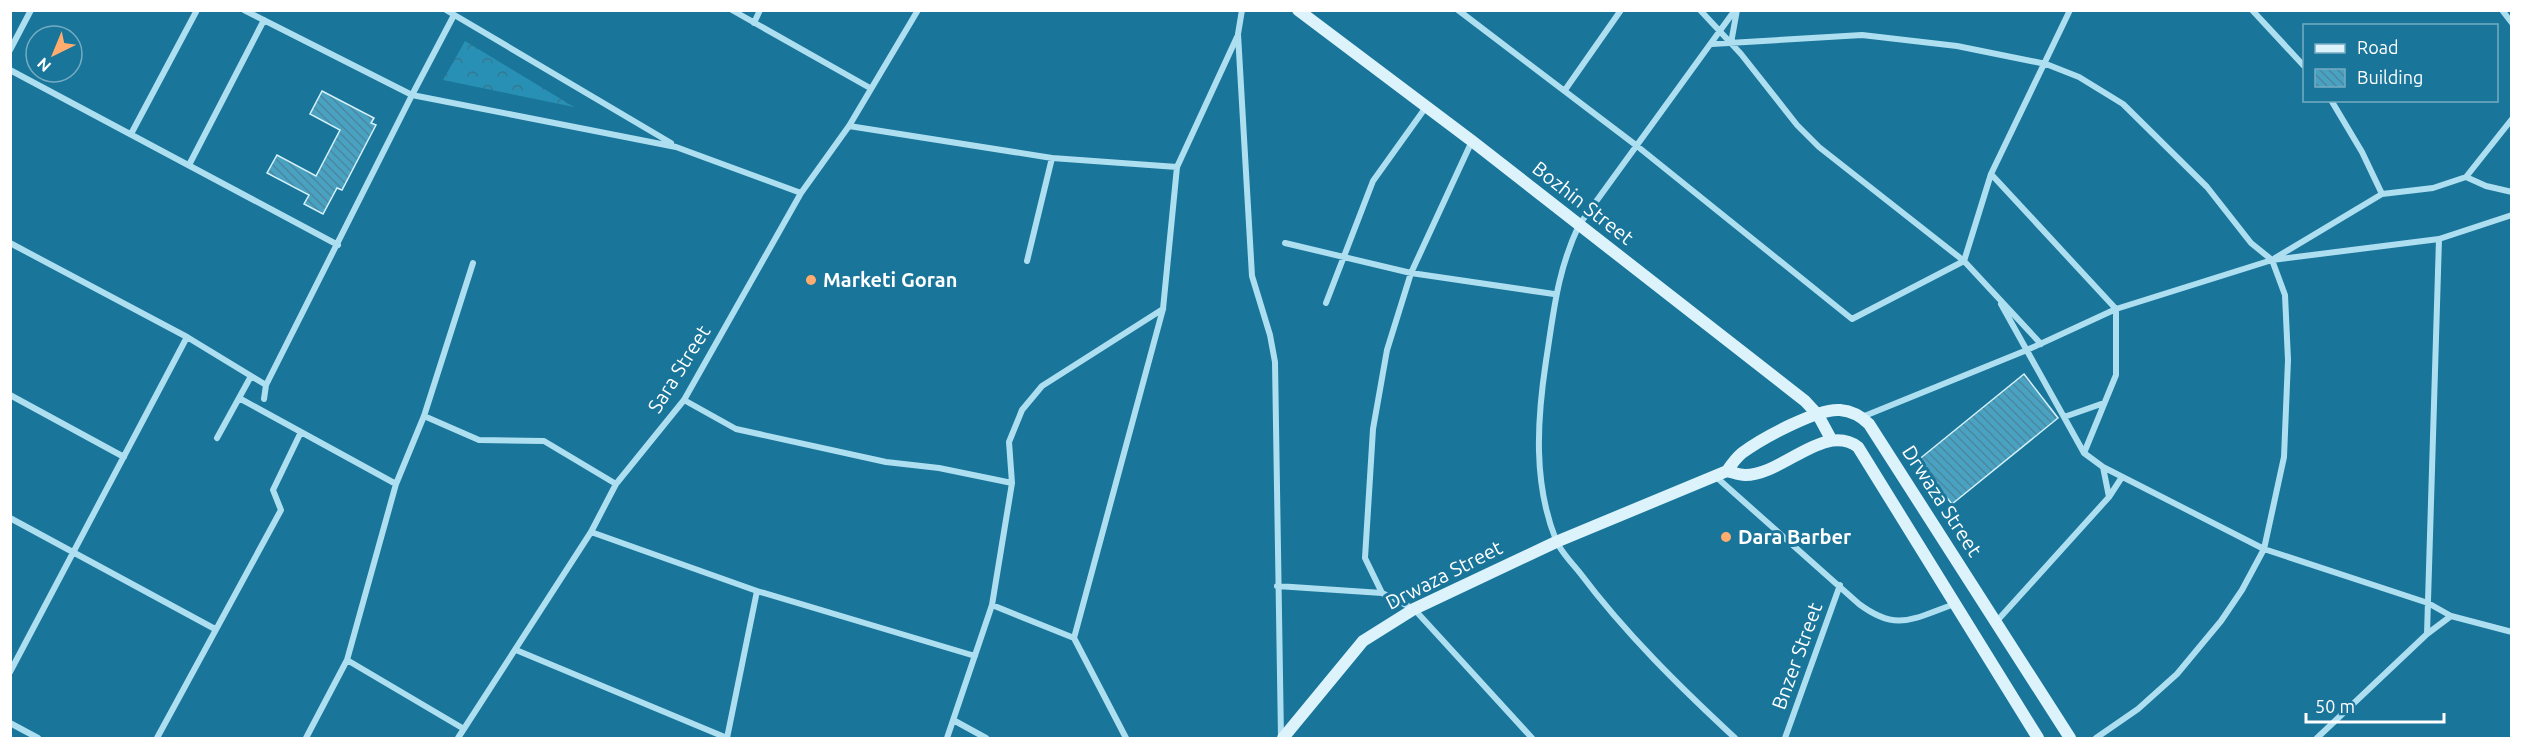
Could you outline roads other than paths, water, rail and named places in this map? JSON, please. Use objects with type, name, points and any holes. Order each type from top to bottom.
[{"type":"street","points":[[10,50],[31,10]]},
{"type":"street","points":[[131,134],[197,10]]},
{"type":"street","points":[[244,10],[411,95],[676,147],[801,193]]},
{"type":"street","points":[[446,10],[676,147]]},
{"type":"street","points":[[732,10],[870,88]]},
{"type":"street","points":[[754,23],[760,10]]},
{"type":"street","name":"Sara Street","points":[[458,738],[591,532],[616,484],[684,400],[801,193],[849,126],[918,10]]},
{"type":"street","points":[[1242,10],[1238,34],[1252,276],[1270,335],[1275,362],[1277,586],[1282,738]]},
{"type":"street","name":"Bozhin Street","points":[[1298,10],[1472,141],[1805,401],[1818,415],[1831,439]]},
{"type":"street","points":[[1458,10],[1637,146],[1852,319],[1964,261],[1991,174],[2046,64],[2070,10]]},
{"type":"street","points":[[1565,90],[1621,10]]},
{"type":"street","points":[[1700,10],[1731,43],[1797,125],[1819,147],[1964,261],[2041,344]]},
{"type":"street","points":[[1735,738],[1669,674],[1600,600],[1556,542],[1543,492],[1538,438],[1554,294],[1565,255],[1579,225],[1736,10]]},
{"type":"street","points":[[1731,43],[1736,10]]},
{"type":"street","points":[[2252,10],[2303,65]]},
{"type":"street","points":[[2502,10],[2511,23]]},
{"type":"street","points":[[264,399],[266,385],[411,95],[454,15]]},
{"type":"street","points":[[189,165],[264,20]]},
{"type":"street","points":[[1074,638],[1163,309],[1177,167],[1238,34]]},
{"type":"street","points":[[1712,44],[1838,35],[1886,36],[1957,46],[2046,64],[2079,77],[2130,111],[2207,187],[2251,243],[2272,260],[2285,295],[2288,371],[2284,457],[2264,549],[2226,613],[2177,674],[2138,709],[2096,738]]},
{"type":"street","points":[[10,70],[338,245]]},
{"type":"street","points":[[2332,102],[2362,152],[2382,194]]},
{"type":"street","points":[[1326,303],[1373,181],[1426,107]]},
{"type":"street","points":[[2272,260],[2382,194],[2433,188],[2466,177],[2511,119]]},
{"type":"street","points":[[849,126],[1052,158],[1177,167]]},
{"type":"street","points":[[1382,593],[1365,558],[1373,429],[1388,350],[1411,273],[1472,141]]},
{"type":"street","points":[[1027,261],[1052,158]]},
{"type":"street","points":[[1991,174],[2116,309],[2116,375],[2084,453]]},
{"type":"street","points":[[2466,177],[2486,186],[2511,192]]},
{"type":"street","points":[[1862,417],[2027,350],[2116,309],[2272,260],[2439,239],[2511,215]]},
{"type":"street","points":[[2427,634],[2439,239]]},
{"type":"street","points":[[10,243],[187,337],[250,378],[266,385]]},
{"type":"street","points":[[1285,243],[1411,273],[1554,294]]},
{"type":"street","points":[[306,738],[347,660],[396,484],[424,416],[473,263]]},
{"type":"street","points":[[1996,296],[2084,453],[2103,467],[2264,549],[2428,603],[2451,616],[2511,632]]},
{"type":"street","points":[[947,738],[955,722],[992,605],[1012,483],[1009,442],[1022,410],[1042,386],[1163,309]]},
{"type":"street","points":[[10,672],[187,337]]},
{"type":"street","points":[[218,438],[250,378]]},
{"type":"street","points":[[10,396],[124,457]]},
{"type":"street","points":[[239,398],[300,434],[396,484]]},
{"type":"street","points":[[684,400],[736,429],[886,462],[939,468],[1012,483]]},
{"type":"street","points":[[2064,417],[2104,403]]},
{"type":"street","name":"Drwaza Street","points":[[1282,738],[1363,641],[1414,609],[1556,542],[1726,471],[1741,454],[1751,448],[1818,415],[1840,410],[1862,417],[1875,432],[2070,738]]},
{"type":"street","points":[[424,416],[479,440],[544,441],[616,484]]},
{"type":"street","points":[[157,738],[280,510],[273,490],[300,434]]},
{"type":"street","name":"Drwaza Street","points":[[1726,471],[1744,475],[1765,471],[1831,439],[1850,441],[1864,454],[2038,738]]},
{"type":"street","points":[[2103,467],[2109,497]]},
{"type":"street","points":[[1714,476],[1880,619],[1908,620],[1957,604]]},
{"type":"street","points":[[1996,622],[2109,497],[2122,477]]},
{"type":"street","points":[[10,518],[215,629]]},
{"type":"street","points":[[591,532],[757,591],[975,656]]},
{"type":"street","name":"Bnzer Street","points":[[1785,738],[1840,585]]},
{"type":"street","points":[[1277,586],[1382,593],[1414,609],[1532,738]]},
{"type":"street","points":[[516,650],[727,738],[757,591]]},
{"type":"street","points":[[992,605],[1074,638],[1126,738]]},
{"type":"street","points":[[2317,738],[2427,634],[2451,616]]},
{"type":"street","points":[[347,660],[464,729]]},
{"type":"street","points":[[955,722],[986,738]]},
{"type":"street","points":[[10,723],[38,738]]},
{"type":"place","name":"Marketi Goran","points":[[811,280]]},
{"type":"place","name":"Dara Barber","points":[[1726,537]]}]
